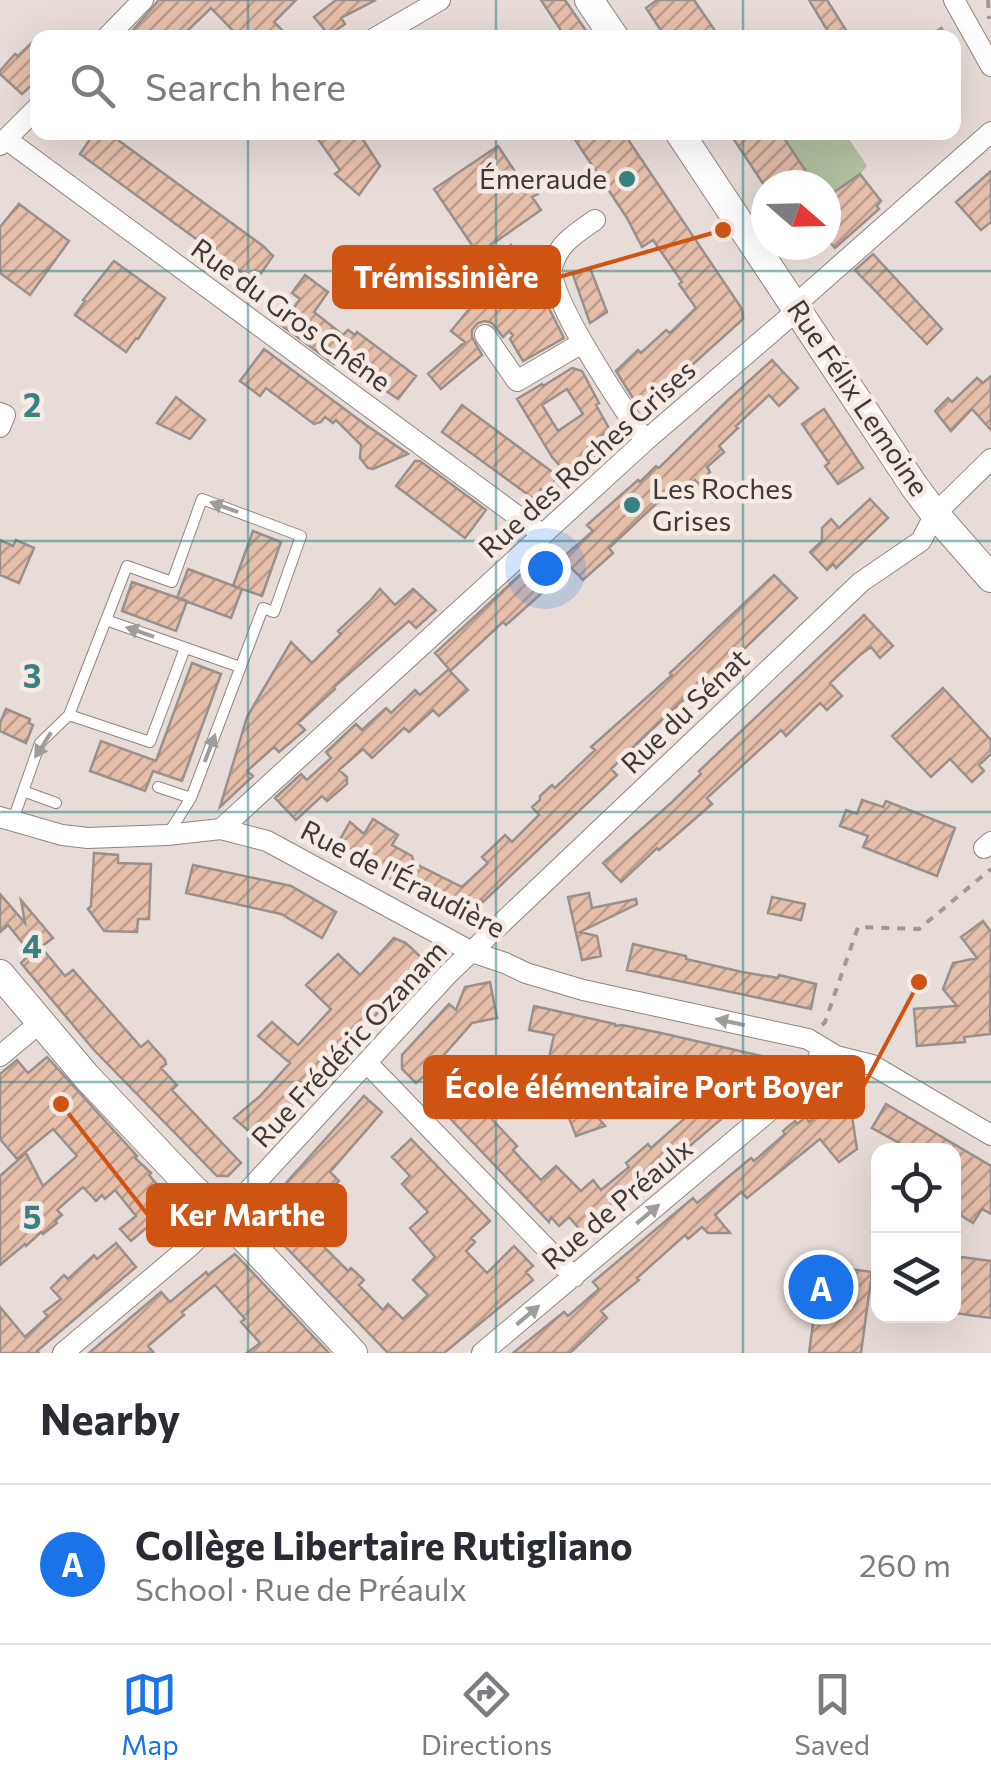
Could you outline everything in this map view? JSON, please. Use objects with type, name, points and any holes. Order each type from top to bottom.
[{"type":"street","points":[[114,30],[144,0]]},
{"type":"street","points":[[389,30],[440,0]]},
{"type":"street","points":[[589,0],[610,30]]},
{"type":"street","points":[[954,0],[991,66]]},
{"type":"street","points":[[3,142],[30,115]]},
{"type":"street","name":"Rue des Roches Grises","points":[[221,829],[645,441],[788,319],[804,296],[991,132]]},
{"type":"street","name":"Rue Félix Lemoine","points":[[685,140],[935,514],[991,578]]},
{"type":"street","name":"Rue du Gros Chêne","points":[[3,142],[543,534]]},
{"type":"street","points":[[594,220],[572,236],[551,268],[557,291],[582,343],[645,441]]},
{"type":"street","points":[[486,335],[517,381],[582,343]]},
{"type":"street","points":[[0,412],[5,415],[0,426]]},
{"type":"street","name":"Rue du Sénat","points":[[472,952],[861,582],[921,541],[935,514],[991,460]]},
{"type":"street","name":"Rue de l'Éraudière","points":[[6,819],[88,838],[221,829],[268,841],[472,952],[583,990],[815,1044],[836,1056],[872,1065],[991,1135]]},
{"type":"street","name":"Rue Frédéric Ozanam","points":[[63,1353],[190,1246],[254,1186],[472,952]]},
{"type":"street","points":[[0,974],[86,1076],[353,1353]]},
{"type":"street","points":[[0,1056],[42,1021]]},
{"type":"street","name":"Rue de Préaulx","points":[[482,1353],[806,1080],[812,1072],[815,1044]]},
{"type":"street","points":[[367,1063],[574,1276]]},
{"type":"lane","points":[[6,819],[23,791],[40,742],[69,715],[127,566],[172,582],[202,499],[302,536],[274,612],[262,608],[191,798],[167,835]]},
{"type":"lane","points":[[106,620],[240,667]]},
{"type":"lane","points":[[69,715],[150,742],[185,648]]},
{"type":"lane","points":[[158,787],[191,798]]},
{"type":"lane","points":[[23,791],[56,803]]},
{"type":"path","points":[[988,0],[989,34]]},
{"type":"path","points":[[815,1044],[858,927],[920,929],[991,869]]},
{"type":"green space","points":[[785,140],[850,140],[867,166],[841,187],[841,170],[805,170]]},
{"type":"building","points":[[159,0],[296,0],[274,22],[282,30],[232,30],[211,8],[188,30],[133,30]]},
{"type":"building","points":[[336,0],[376,0],[341,18],[345,24],[336,30],[325,30],[314,17]]},
{"type":"building","points":[[541,0],[565,0],[586,30],[561,30]]},
{"type":"building","points":[[657,0],[694,0],[715,30],[661,30],[646,8]]},
{"type":"building","points":[[809,0],[827,0],[846,30],[827,30]]},
{"type":"building","points":[[30,45],[30,86],[22,94],[0,74],[15,54],[18,56]]},
{"type":"building","points":[[90,140],[118,140],[273,256],[255,282],[80,154]]},
{"type":"building","points":[[319,140],[363,140],[380,166],[359,195],[335,174],[340,170]]},
{"type":"building","points":[[575,140],[628,140],[742,309],[743,319],[648,405],[636,403],[616,371],[666,330],[670,333],[696,308],[653,240],[642,247]]},
{"type":"building","points":[[734,140],[785,140],[805,170],[754,170]]},
{"type":"building","points":[[498,146],[520,179],[525,175],[538,194],[532,197],[541,210],[478,254],[434,189]]},
{"type":"building","points":[[991,171],[991,222],[981,230],[956,202]]},
{"type":"building","points":[[860,174],[881,201],[879,209],[841,243],[841,187]]},
{"type":"building","points":[[19,204],[69,241],[30,295],[0,273],[0,227]]},
{"type":"building","points":[[511,245],[517,255],[483,280],[503,305],[538,287],[564,338],[523,361],[509,331],[503,337],[492,323],[478,323],[472,337],[482,355],[441,389],[428,374],[465,342],[451,331],[475,302],[456,278]]},
{"type":"building","points":[[873,254],[942,329],[927,344],[855,270]]},
{"type":"building","points":[[114,261],[165,298],[126,352],[75,315]]},
{"type":"building","points":[[590,268],[607,312],[590,323],[573,275]]},
{"type":"building","points":[[305,275],[328,292],[314,312],[343,335],[348,330],[355,335],[357,332],[416,376],[398,399],[338,358],[334,364],[281,325],[300,299],[292,293]]},
{"type":"building","points":[[264,349],[408,454],[368,468],[360,458],[361,445],[336,420],[333,423],[325,417],[314,424],[266,388],[260,396],[240,381]]},
{"type":"building","points":[[772,360],[798,388],[779,406],[769,395],[719,446],[724,452],[707,467],[710,472],[698,484],[695,480],[675,498],[667,496],[658,502],[609,548],[613,553],[583,580],[562,558],[593,531],[587,525],[638,480],[656,466],[659,468]]},
{"type":"building","points":[[572,368],[582,371],[610,430],[600,437],[606,447],[567,482],[517,399]],"holes":[[[567,389],[583,414],[558,431],[542,405]]]},
{"type":"building","points":[[991,376],[991,430],[972,409],[951,431],[935,411],[948,398],[952,402],[977,378],[983,383]]},
{"type":"building","points":[[176,397],[205,420],[190,439],[157,423]]},
{"type":"building","points":[[462,405],[567,482],[551,497],[541,489],[534,499],[442,432]]},
{"type":"building","points":[[824,409],[863,468],[838,484],[825,466],[829,463],[802,424]]},
{"type":"building","points":[[415,461],[486,510],[465,538],[396,486]]},
{"type":"building","points":[[870,499],[888,518],[836,568],[833,564],[827,570],[810,552],[822,541],[822,528],[831,519],[839,528]]},
{"type":"building","points":[[253,531],[281,542],[262,596],[233,586]]},
{"type":"building","points":[[0,540],[13,546],[16,540],[34,548],[19,583],[0,575]]},
{"type":"building","points":[[532,564],[551,585],[450,671],[468,690],[439,716],[433,710],[409,732],[404,728],[372,758],[363,749],[339,770],[347,777],[347,784],[327,801],[322,796],[296,820],[275,798],[301,774],[307,780],[331,758],[326,752],[356,724],[362,730],[386,708],[391,713],[415,690],[420,695],[449,669],[435,653]]},
{"type":"building","points":[[188,569],[242,589],[231,618],[177,598]]},
{"type":"building","points":[[774,575],[797,598],[693,698],[690,694],[647,734],[611,769],[617,775],[483,902],[454,914],[351,855],[353,851],[338,843],[350,822],[364,834],[373,819],[398,835],[392,845],[412,856],[414,863],[462,887],[488,863],[482,857],[505,835],[512,842],[539,815],[532,807],[540,796],[552,785],[555,788],[595,750],[591,747],[672,675]]},
{"type":"building","points":[[132,582],[187,601],[176,631],[122,611]]},
{"type":"building","points":[[380,589],[395,605],[413,589],[436,610],[416,628],[409,621],[334,687],[298,723],[305,730],[279,752],[274,747],[247,771],[253,776],[220,807],[247,717],[291,642],[312,663]]},
{"type":"building","points":[[864,615],[893,646],[880,658],[871,647],[860,655],[830,683],[842,696],[827,710],[820,703],[786,736],[781,730],[707,798],[712,804],[621,882],[603,863],[671,803],[701,774],[699,771]]},
{"type":"building","points":[[192,663],[221,674],[182,781],[153,771],[145,791],[90,771],[101,741],[156,761]]},
{"type":"building","points":[[943,688],[991,740],[991,754],[979,765],[984,771],[972,782],[950,759],[931,777],[892,736]]},
{"type":"building","points":[[6,709],[30,719],[33,725],[26,743],[0,731]]},
{"type":"building","points":[[862,800],[883,807],[886,801],[955,828],[937,876],[863,847],[868,836],[840,826],[846,810],[857,814]]},
{"type":"building","points":[[94,853],[118,855],[118,863],[151,864],[149,919],[138,919],[137,932],[104,931],[88,909]]},
{"type":"building","points":[[193,865],[291,886],[336,912],[322,938],[281,914],[186,893]]},
{"type":"building","points":[[589,893],[592,908],[636,899],[637,904],[580,932],[597,936],[601,956],[582,960],[568,897]]},
{"type":"building","points":[[0,894],[25,923],[21,900],[53,938],[41,947],[65,976],[73,970],[141,1047],[148,1041],[165,1060],[161,1068],[177,1085],[172,1090],[241,1163],[228,1176],[217,1176],[94,1050],[21,963],[29,951],[8,925],[0,932]]},
{"type":"building","points":[[772,897],[805,904],[801,920],[768,913]]},
{"type":"building","points":[[983,921],[991,932],[990,1034],[964,1037],[965,1042],[917,1046],[914,1009],[957,1006],[943,989],[953,963],[977,958],[961,937]]},
{"type":"building","points":[[394,938],[406,943],[425,961],[260,1141],[234,1118],[290,1063],[258,1036],[272,1022],[298,1045],[331,1009],[306,985],[338,954],[360,975]]},
{"type":"building","points":[[633,944],[742,972],[816,984],[811,1009],[627,970]]},
{"type":"building","points":[[490,982],[497,1018],[472,1023],[416,1083],[402,1069],[402,1055],[449,1004],[456,1010],[465,987]]},
{"type":"building","points":[[534,1006],[771,1058],[766,1083],[761,1082],[585,1235],[569,1217],[559,1226],[551,1217],[549,1222],[441,1109],[452,1098],[463,1108],[476,1096],[517,1146],[513,1150],[541,1180],[556,1166],[581,1191],[593,1180],[601,1190],[629,1167],[626,1163],[648,1144],[651,1148],[716,1091],[665,1102],[672,1070],[629,1060],[618,1107],[606,1105],[612,1065],[582,1058],[580,1065],[549,1058],[554,1035],[529,1030]]},
{"type":"building","points":[[47,1057],[137,1156],[189,1222],[166,1241],[151,1224],[131,1241],[120,1229],[136,1216],[115,1190],[96,1201],[83,1187],[57,1210],[62,1215],[57,1223],[0,1265],[0,1176],[26,1153],[43,1186],[77,1156],[53,1129],[17,1159],[0,1139],[0,1074],[17,1060],[28,1073]]},
{"type":"building","points":[[364,1096],[382,1112],[330,1172],[339,1181],[309,1208],[324,1225],[313,1236],[348,1271],[351,1268],[364,1280],[359,1285],[383,1310],[388,1304],[403,1319],[428,1295],[413,1280],[435,1257],[410,1228],[428,1212],[402,1184],[410,1176],[392,1157],[411,1139],[490,1221],[471,1238],[475,1242],[466,1251],[487,1273],[514,1246],[533,1266],[526,1272],[533,1280],[444,1353],[388,1353],[251,1211],[264,1199],[268,1203]]},
{"type":"building","points":[[839,1097],[844,1103],[849,1097],[857,1149],[839,1162],[820,1139],[747,1198],[741,1192],[715,1215],[730,1233],[708,1233],[702,1227],[688,1239],[685,1235],[601,1311],[607,1318],[570,1353],[513,1353],[564,1312],[568,1316],[599,1289],[593,1282],[693,1198],[697,1203],[751,1158],[754,1161],[795,1121],[797,1124],[806,1117],[809,1122]]},
{"type":"building","points":[[562,1100],[594,1113],[605,1126],[576,1136]]},
{"type":"building","points":[[886,1104],[952,1143],[899,1143],[872,1128]]},
{"type":"building","points":[[961,1148],[991,1166],[991,1214],[982,1209],[973,1223],[961,1215]]},
{"type":"building","points":[[116,1243],[136,1267],[39,1353],[0,1353],[0,1307],[25,1337],[48,1316],[44,1312],[61,1299],[51,1288],[64,1275],[68,1279],[94,1255],[97,1259]]},
{"type":"building","points":[[235,1254],[329,1353],[247,1353],[260,1343],[215,1285],[148,1346],[154,1353],[89,1353],[161,1292],[170,1302]]},
{"type":"building","points":[[961,1257],[991,1261],[991,1318],[961,1314]]},
{"type":"building","points":[[821,1265],[871,1272],[861,1353],[809,1353]]},
{"type":"place","name":"Émeraude","points":[[627,179]]},
{"type":"place","name":"Trémissinière","points":[[723,230]]},
{"type":"place","name":"Les Roches Grises","points":[[632,505]]},
{"type":"place","name":"École élémentaire Port Boyer","points":[[919,982]]},
{"type":"place","name":"Ker Marthe","points":[[61,1104]]},
{"type":"place","name":"Collège Libertaire Rutigliano","points":[[821,1287]]}]
